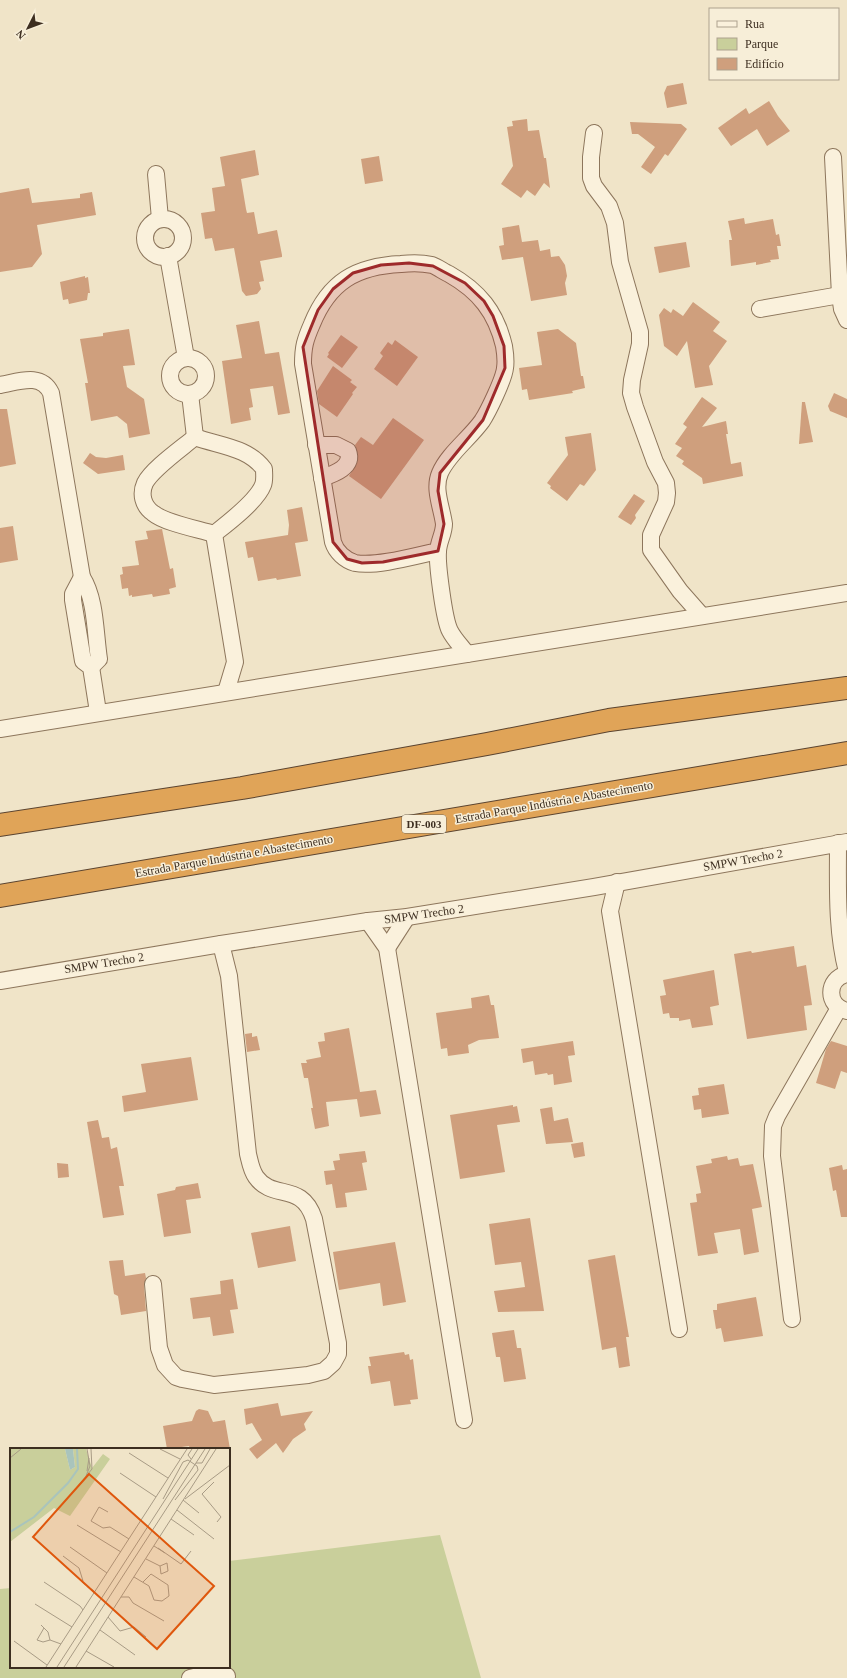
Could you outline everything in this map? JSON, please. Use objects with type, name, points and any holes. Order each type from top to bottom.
[{"type":"highway","points":[[0,825],[242,788],[487,744],[609,720],[847,688]]},
{"type":"highway","name":"Estrada Parque Indústria e Abastecimento","points":[[0,896],[847,753]]},
{"type":"street","points":[[594,133],[591,157],[591,178],[594,186],[609,206],[615,223],[620,262],[640,332],[640,344],[632,380],[631,392],[655,462],[666,483],[666,502],[651,535],[651,550],[680,591],[702,616]]},
{"type":"street","points":[[832,157],[840,295],[842,309],[847,320]]},
{"type":"street","points":[[156,174],[160,219]]},
{"type":"street","points":[[160,219],[173,221],[181,231],[183,237],[179,249],[174,254],[168,256],[155,254],[150,250],[145,238],[149,226],[154,221],[160,219]]},
{"type":"street","points":[[168,256],[186,358]]},
{"type":"street","points":[[438,551],[383,562],[362,563],[347,559],[340,554],[335,548],[333,542],[303,364],[303,347],[318,310],[333,289],[353,273],[381,264],[409,263],[433,266],[465,283],[484,301],[493,316],[504,346],[505,368],[500,384],[483,420],[440,473],[438,480],[438,491],[444,524],[438,551],[446,618],[450,631],[467,654]]},
{"type":"street","points":[[760,308],[840,295]]},
{"type":"street","points":[[186,358],[192,358],[198,361],[205,371],[205,384],[201,389],[190,394],[178,391],[171,382],[171,369],[180,360],[186,358]]},
{"type":"street","points":[[0,385],[36,380],[44,383],[51,393],[82,577],[91,596],[99,659],[91,667],[98,712]]},
{"type":"street","points":[[190,394],[195,437]]},
{"type":"street","points":[[195,437],[228,446],[244,453],[256,460],[264,469],[263,485],[256,495],[230,521],[214,534]]},
{"type":"street","points":[[195,437],[153,473],[145,483],[142,496],[145,505],[153,513],[167,520],[214,534]]},
{"type":"street","points":[[316,445],[336,445],[348,451],[350,455],[348,464],[344,468],[322,478]]},
{"type":"street","points":[[214,534],[235,662],[251,688]]},
{"type":"street","points":[[0,729],[98,712],[847,593]]},
{"type":"street","points":[[436,658],[450,631]]},
{"type":"street","points":[[226,692],[235,662]]},
{"type":"street","points":[[792,1319],[772,1156],[773,1126],[777,1116],[843,1010],[834,1004],[831,991],[836,979],[847,973],[841,939],[838,885],[843,842]]},
{"type":"street","name":"SMPW Trecho 2","points":[[0,981],[221,944],[368,921],[407,917],[594,887],[843,842]]},
{"type":"street","points":[[617,882],[610,911],[679,1329]]},
{"type":"street","points":[[594,887],[610,911]]},
{"type":"street","points":[[387,948],[407,917]]},
{"type":"street","points":[[368,921],[387,948],[464,1420]]},
{"type":"street","points":[[153,1284],[159,1348],[165,1365],[176,1377],[214,1385],[308,1375],[324,1370],[333,1363],[338,1354],[338,1343],[311,1208],[302,1198],[268,1188],[257,1178],[251,1168],[247,1146],[228,976],[221,944]]},
{"type":"street","points":[[190,1678],[206,1674],[227,1676]]},
{"type":"highlighted area","points":[[409,263],[433,266],[465,283],[484,301],[493,316],[504,346],[505,368],[483,420],[440,473],[438,491],[444,524],[438,551],[383,562],[362,563],[347,559],[333,542],[303,347],[318,310],[333,289],[353,273],[381,265]]},
{"type":"green space","points":[[440,1535],[481,1678],[0,1678],[0,1589],[10,1588],[10,1668],[230,1668],[230,1561]]},
{"type":"building","points":[[683,83],[687,104],[667,108],[664,93],[667,86]]},
{"type":"building","points":[[769,101],[778,116],[790,131],[767,146],[757,129],[731,146],[718,128],[746,108],[749,114]]},
{"type":"building","points":[[527,119],[528,131],[539,130],[544,158],[546,158],[550,188],[544,183],[535,196],[527,190],[521,198],[501,184],[513,166],[507,127],[513,126],[512,121]]},
{"type":"building","points":[[630,122],[681,124],[687,129],[668,156],[665,154],[651,174],[641,167],[655,147],[638,134],[632,134]]},
{"type":"building","points":[[255,150],[259,175],[241,179],[247,213],[254,212],[258,234],[277,230],[282,257],[260,261],[264,281],[259,282],[261,289],[257,294],[246,296],[242,291],[234,248],[215,251],[212,238],[205,239],[201,213],[215,211],[212,188],[225,186],[220,157]]},
{"type":"building","points":[[379,156],[383,181],[365,184],[361,159]]},
{"type":"building","points":[[29,188],[32,203],[80,198],[80,194],[92,192],[96,215],[37,225],[42,254],[32,267],[0,272],[0,193]]},
{"type":"building","points":[[744,218],[745,224],[773,219],[776,235],[779,234],[781,246],[777,246],[779,259],[770,260],[771,262],[756,265],[756,262],[731,266],[729,240],[732,240],[728,221]]},
{"type":"building","points":[[519,225],[522,242],[538,240],[540,251],[550,249],[551,257],[559,256],[565,265],[567,276],[565,283],[567,295],[531,301],[523,257],[502,260],[499,246],[504,245],[502,228]]},
{"type":"building","points":[[686,242],[690,267],[659,273],[654,247]]},
{"type":"building","points":[[85,276],[85,278],[88,277],[90,293],[88,293],[87,300],[69,304],[68,299],[63,300],[60,282]]},
{"type":"building","points":[[693,302],[720,322],[713,331],[727,341],[709,366],[713,385],[695,388],[687,341],[677,356],[664,346],[659,315],[664,308],[671,313],[673,309],[683,316]]},
{"type":"building","points":[[259,321],[265,354],[279,352],[290,413],[278,415],[273,386],[250,389],[253,407],[249,408],[251,420],[231,424],[222,361],[242,358],[236,325]]},
{"type":"building","points":[[129,329],[135,365],[123,366],[127,387],[144,399],[150,434],[129,438],[127,424],[117,416],[91,421],[85,383],[88,383],[80,339],[103,336],[103,333]]},
{"type":"building","points":[[558,329],[576,343],[581,376],[583,376],[585,388],[572,391],[573,393],[529,400],[527,389],[522,390],[519,368],[542,365],[537,332]]},
{"type":"building","points":[[341,335],[358,347],[342,368],[327,357],[329,354],[328,353]]},
{"type":"building","points":[[395,340],[418,357],[397,386],[374,369],[383,356],[380,353],[388,342],[392,345]]},
{"type":"building","points":[[333,366],[352,380],[350,382],[357,387],[337,417],[319,404],[317,391]]},
{"type":"building","points":[[834,393],[847,399],[847,418],[830,411],[828,406]]},
{"type":"building","points":[[702,397],[717,408],[702,427],[726,421],[728,434],[726,434],[731,464],[741,462],[743,476],[703,484],[702,478],[682,464],[684,461],[676,456],[682,448],[675,444],[687,427],[683,424]]},
{"type":"building","points":[[802,402],[805,402],[813,442],[799,444]]},
{"type":"building","points":[[0,409],[7,409],[16,464],[0,467]]},
{"type":"building","points":[[393,418],[424,440],[381,499],[349,476],[357,463],[358,455],[355,445],[361,437],[373,445]]},
{"type":"building","points":[[591,433],[596,470],[584,486],[580,484],[567,501],[550,488],[551,486],[547,483],[568,455],[565,437]]},
{"type":"building","points":[[90,453],[96,457],[106,458],[123,455],[125,470],[98,474],[83,463]]},
{"type":"building","points":[[634,494],[645,501],[635,515],[636,518],[631,525],[618,517]]},
{"type":"building","points":[[302,507],[308,541],[295,543],[301,576],[277,580],[276,578],[258,581],[253,557],[248,558],[245,542],[288,535],[289,525],[287,510]]},
{"type":"building","points":[[13,526],[18,560],[0,563],[0,528]]},
{"type":"building","points":[[162,529],[170,569],[173,568],[176,587],[169,589],[170,594],[153,597],[152,594],[132,597],[132,595],[129,596],[128,588],[122,589],[120,575],[123,574],[122,567],[139,565],[135,541],[148,539],[146,531]]},
{"type":"building","points":[[794,946],[797,967],[806,965],[812,1005],[804,1006],[807,1030],[747,1039],[734,954],[751,951],[752,953]]},
{"type":"building","points":[[714,970],[719,1005],[710,1007],[713,1025],[692,1028],[690,1019],[679,1021],[679,1018],[670,1018],[669,1013],[663,1014],[660,996],[666,995],[663,980]]},
{"type":"building","points":[[489,995],[491,1005],[494,1005],[499,1038],[479,1040],[468,1045],[469,1053],[448,1056],[447,1048],[441,1049],[436,1013],[472,1008],[471,998]]},
{"type":"building","points":[[349,1028],[360,1092],[376,1090],[381,1114],[360,1117],[357,1099],[326,1102],[329,1126],[315,1129],[308,1078],[304,1078],[301,1063],[307,1063],[306,1060],[321,1057],[318,1042],[325,1041],[324,1033]]},
{"type":"building","points":[[252,1033],[252,1037],[257,1036],[260,1050],[247,1052],[245,1034]]},
{"type":"building","points":[[573,1041],[575,1055],[568,1056],[572,1082],[554,1085],[553,1074],[548,1075],[547,1073],[535,1075],[533,1061],[523,1063],[521,1049]]},
{"type":"building","points":[[831,1041],[847,1046],[847,1073],[841,1071],[835,1089],[816,1083],[826,1049]]},
{"type":"building","points":[[191,1057],[198,1100],[124,1112],[122,1096],[146,1092],[141,1064]]},
{"type":"building","points":[[724,1084],[729,1114],[702,1118],[701,1109],[694,1110],[692,1096],[699,1095],[698,1088]]},
{"type":"building","points":[[513,1105],[513,1107],[517,1106],[520,1122],[497,1125],[505,1172],[460,1179],[450,1115]]},
{"type":"building","points":[[552,1107],[554,1121],[568,1118],[573,1142],[546,1144],[540,1109]]},
{"type":"building","points":[[98,1120],[102,1138],[109,1137],[111,1149],[117,1147],[124,1186],[119,1186],[124,1215],[103,1218],[87,1122]]},
{"type":"building","points":[[583,1142],[585,1156],[574,1158],[571,1144]]},
{"type":"building","points":[[365,1151],[367,1162],[362,1163],[367,1190],[345,1193],[347,1207],[336,1208],[332,1184],[326,1185],[324,1171],[335,1170],[333,1161],[340,1160],[339,1154]]},
{"type":"building","points":[[727,1156],[728,1160],[738,1158],[740,1166],[753,1164],[762,1207],[752,1209],[759,1252],[744,1255],[740,1229],[714,1233],[718,1253],[698,1256],[690,1203],[697,1202],[696,1194],[701,1193],[696,1166],[712,1163],[711,1159]]},
{"type":"building","points":[[57,1163],[68,1164],[69,1177],[58,1178]]},
{"type":"building","points":[[842,1165],[843,1170],[847,1169],[847,1217],[841,1217],[836,1190],[833,1191],[829,1168]]},
{"type":"building","points":[[198,1183],[201,1198],[186,1200],[191,1233],[164,1237],[157,1194],[175,1190],[176,1187]]},
{"type":"building","points":[[530,1218],[544,1311],[498,1312],[494,1291],[525,1287],[521,1262],[495,1265],[489,1224]]},
{"type":"building","points":[[290,1226],[296,1261],[258,1268],[251,1233]]},
{"type":"building","points":[[395,1242],[406,1302],[383,1306],[380,1283],[339,1290],[333,1252]]},
{"type":"building","points":[[615,1255],[629,1337],[626,1337],[630,1366],[619,1368],[616,1347],[602,1350],[588,1260]]},
{"type":"building","points":[[123,1260],[125,1276],[145,1273],[146,1278],[144,1285],[146,1311],[121,1315],[118,1296],[114,1294],[109,1261]]},
{"type":"building","points":[[233,1279],[238,1309],[230,1310],[234,1333],[213,1336],[210,1317],[193,1319],[190,1298],[221,1294],[220,1281]]},
{"type":"building","points":[[756,1297],[763,1336],[724,1342],[721,1328],[716,1329],[713,1310],[717,1310],[717,1304]]},
{"type":"building","points":[[514,1330],[517,1348],[521,1348],[526,1379],[504,1382],[500,1357],[496,1357],[492,1333]]},
{"type":"building","points":[[404,1352],[405,1355],[409,1354],[410,1360],[413,1359],[418,1399],[410,1400],[411,1404],[394,1406],[390,1381],[371,1384],[368,1366],[371,1366],[369,1357]]},
{"type":"building","points":[[278,1403],[281,1416],[313,1411],[304,1424],[306,1430],[293,1439],[283,1453],[276,1443],[257,1459],[249,1449],[262,1440],[252,1423],[246,1425],[244,1409]]},
{"type":"building","points":[[199,1409],[208,1411],[213,1422],[225,1420],[230,1448],[190,1448],[189,1446],[167,1448],[163,1426],[192,1421],[196,1411]]}]
